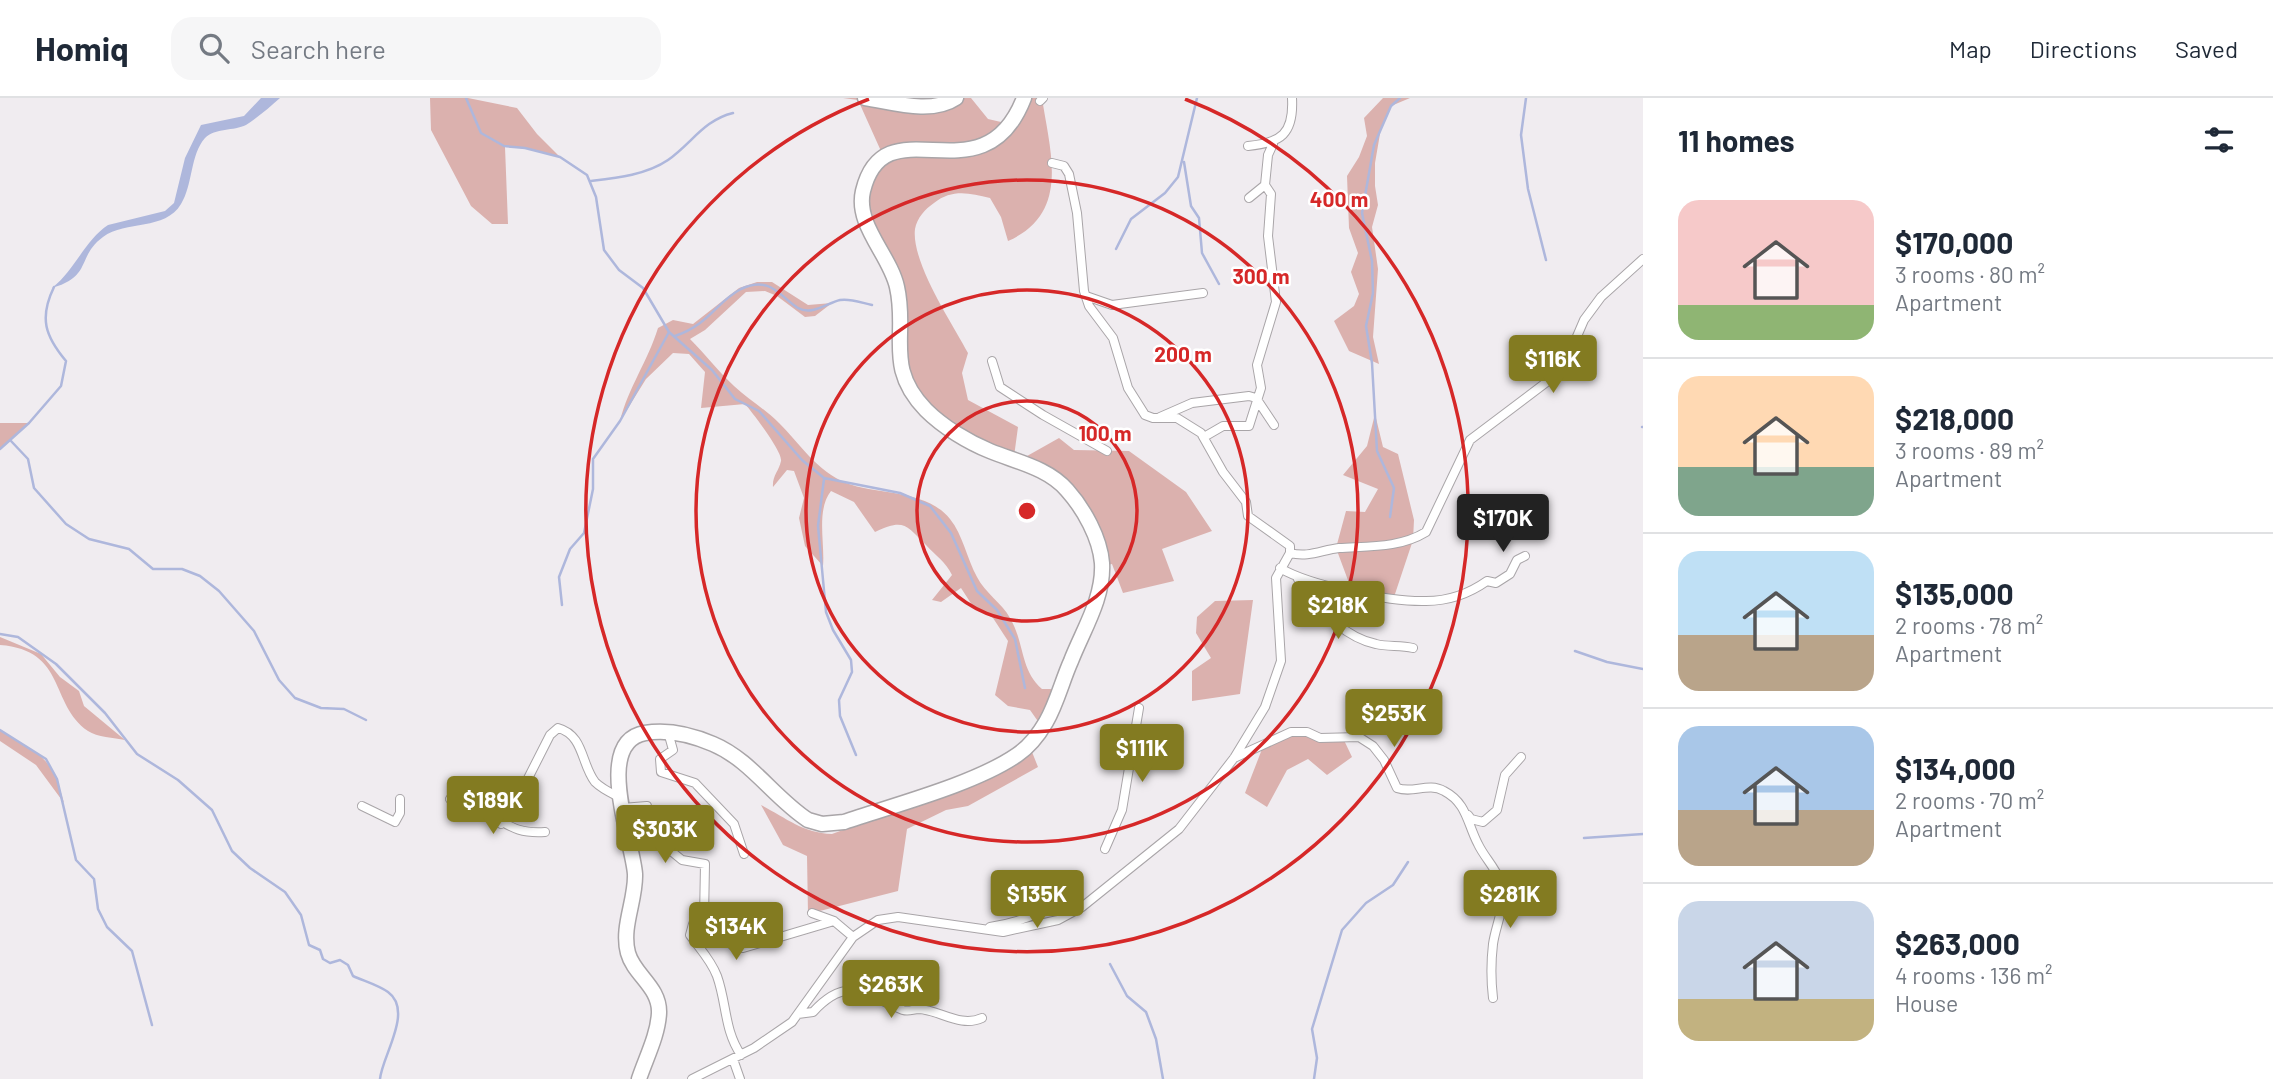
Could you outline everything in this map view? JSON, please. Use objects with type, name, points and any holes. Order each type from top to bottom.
[{"type":"highway","points":[[865,98],[919,106],[942,104],[956,98]]},
{"type":"highway","points":[[639,1079],[659,1013],[653,990],[637,970],[627,949],[635,875],[621,803],[619,767],[626,745],[640,734],[668,732],[715,745],[741,761],[800,815],[813,822],[844,822],[990,770],[1026,748],[1044,725],[1097,598],[1102,564],[1097,543],[1079,506],[1060,482],[978,445],[934,417],[916,398],[903,375],[899,356],[900,306],[894,276],[869,226],[862,204],[863,190],[871,173],[888,155],[906,148],[963,151],[989,145],[1008,129],[1024,98]]},
{"type":"street","points":[[1205,437],[1223,426],[1249,426],[1261,388],[1256,365],[1276,302],[1268,236],[1271,194],[1265,185],[1268,155],[1273,144],[1292,121],[1292,98]]},
{"type":"street","points":[[1248,146],[1273,144]]},
{"type":"street","points":[[692,1079],[772,1037],[799,1014],[853,937],[878,920],[898,917],[981,929],[1021,930],[1058,920],[1083,907],[1179,830],[1234,758],[1265,707],[1281,661],[1275,589],[1280,568],[1290,553],[1290,546],[1248,516],[1245,502],[1223,472],[1205,437],[1177,418],[1157,419],[1145,415],[1137,405],[1120,369],[1113,338],[1098,320],[1086,296],[1069,174],[1064,166],[1052,163]]},
{"type":"street","points":[[1249,198],[1265,185]]},
{"type":"street","points":[[1290,553],[1300,556],[1336,548],[1381,546],[1413,540],[1426,532],[1470,440],[1552,378],[1566,362],[1584,320],[1601,297],[1643,259]]},
{"type":"street","points":[[1086,296],[1119,305],[1203,293]]},
{"type":"street","points":[[992,361],[995,378],[1000,387],[1043,415],[1107,450]]},
{"type":"street","points":[[1157,419],[1174,409],[1215,398],[1256,398]]},
{"type":"street","points":[[1256,398],[1274,425]]},
{"type":"street","points":[[1298,579],[1425,601],[1464,594],[1487,581],[1496,583],[1510,574],[1517,560],[1525,556]]},
{"type":"street","points":[[1280,568],[1298,579],[1331,620],[1362,639],[1376,644],[1395,643],[1413,648]]},
{"type":"street","points":[[1105,849],[1122,810],[1139,708]]},
{"type":"street","points":[[501,824],[515,804],[551,735],[558,728],[566,731],[575,740],[593,780],[621,803],[647,806],[653,836],[672,842],[671,851],[682,860],[705,864],[704,918],[736,948],[834,921]]},
{"type":"street","points":[[668,732],[673,750],[660,759],[661,772],[695,783],[734,824],[744,854]]},
{"type":"street","points":[[1234,758],[1291,732],[1307,732],[1320,738],[1359,737],[1373,746],[1384,760],[1397,788],[1405,791],[1428,787],[1441,789],[1456,799],[1471,820],[1483,822],[1491,817],[1500,803],[1505,775],[1521,757]]},
{"type":"street","points":[[362,806],[395,822],[400,813],[400,799]]},
{"type":"street","points":[[450,799],[485,812],[501,824],[521,832],[545,832]]},
{"type":"street","points":[[1467,813],[1478,844],[1496,871],[1502,891],[1493,947],[1493,998]]},
{"type":"street","points":[[981,929],[1019,923],[1062,901],[1074,889]]},
{"type":"street","points":[[812,913],[834,921],[853,937]]},
{"type":"street","points":[[704,918],[693,925],[690,935],[716,974],[740,1079]]},
{"type":"street","points":[[799,1014],[813,1012],[828,996],[858,989],[906,1012],[920,1009],[964,1021],[982,1018]]},
{"type":"shaded area","points":[[430,98],[468,98],[517,108],[537,134],[560,157],[525,148],[505,147],[508,224],[492,224],[471,206],[431,130]]},
{"type":"shaded area","points":[[843,98],[971,98],[988,119],[1014,125],[1028,98],[1042,98],[1052,179],[1049,198],[1041,214],[1028,229],[1008,241],[1001,217],[990,198],[968,194],[947,196],[928,208],[918,221],[915,243],[919,258],[934,292],[968,353],[962,373],[968,400],[1018,427],[1013,464],[1059,438],[1074,450],[1129,451],[1186,492],[1212,531],[1162,549],[1174,581],[1123,593],[1112,564],[1097,567],[1080,520],[1058,489],[1040,476],[1014,466],[959,439],[933,421],[912,400],[905,388],[899,364],[897,302],[889,279],[865,232],[860,209],[861,193],[866,181],[885,160],[858,100]]},
{"type":"shaded area","points":[[1383,98],[1410,98],[1391,106],[1381,128],[1375,163],[1378,205],[1372,227],[1378,269],[1373,337],[1379,364],[1349,351],[1334,321],[1354,306],[1359,294],[1351,272],[1358,253],[1349,228],[1347,176],[1359,157],[1367,136],[1364,118]]},
{"type":"shaded area","points":[[757,282],[772,282],[808,305],[832,303],[815,316],[805,317],[777,296],[765,291],[746,292],[705,330],[690,339],[734,386],[774,418],[826,472],[858,487],[901,494],[928,502],[950,519],[980,583],[1010,618],[1026,665],[1035,682],[1042,689],[1057,689],[1042,727],[1030,710],[1008,706],[995,695],[1008,641],[993,618],[974,608],[961,588],[941,602],[932,600],[952,575],[944,563],[909,528],[892,525],[875,532],[854,502],[831,491],[826,499],[822,517],[823,566],[805,546],[799,518],[804,498],[794,471],[787,470],[773,487],[780,456],[745,404],[701,408],[705,372],[689,354],[673,353],[646,379],[620,421],[658,328],[673,320],[693,324],[739,288]]},
{"type":"shaded area","points":[[1375,414],[1383,447],[1398,454],[1414,520],[1413,540],[1394,597],[1352,591],[1336,548],[1346,511],[1365,512],[1378,489],[1343,475],[1367,446]]},
{"type":"shaded area","points":[[0,423],[29,423],[0,449]]},
{"type":"shaded area","points":[[1253,600],[1240,694],[1192,701],[1192,671],[1211,658],[1196,633],[1197,617],[1215,601]]},
{"type":"shaded area","points":[[0,637],[41,654],[60,677],[79,691],[84,706],[125,740],[88,731],[67,707],[47,667],[37,657],[21,649],[0,645]]},
{"type":"shaded area","points":[[0,730],[34,751],[49,765],[64,803],[36,765],[0,741]]},
{"type":"shaded area","points":[[1291,732],[1320,738],[1342,736],[1352,757],[1327,775],[1308,759],[1287,770],[1267,807],[1245,793],[1264,744]]},
{"type":"shaded area","points":[[1032,752],[1038,767],[968,806],[946,810],[907,829],[898,891],[808,914],[807,856],[783,845],[761,805],[803,828],[832,834],[970,783],[1013,765]]},
{"type":"water","points":[[261,98],[280,98],[246,125],[205,138],[197,153],[185,196],[174,212],[155,222],[123,228],[103,237],[89,252],[73,278],[52,288],[108,225],[165,211],[174,203],[185,158],[201,125],[244,116]]},
{"type":"waterway","points":[[466,98],[481,133],[504,146],[560,157],[587,175],[596,197],[604,250],[619,270],[643,288],[669,332],[712,370],[735,399],[759,411],[802,460],[824,478],[900,493],[930,506],[951,533],[977,591],[997,610],[1015,639],[1025,688]]},
{"type":"waterway","points":[[1116,249],[1131,219],[1165,193],[1178,177],[1197,98]]},
{"type":"waterway","points":[[1390,517],[1394,488],[1377,451],[1372,363],[1366,326],[1373,293],[1372,261],[1362,213],[1374,145],[1391,106],[1400,98]]},
{"type":"waterway","points":[[1526,98],[1521,135],[1528,189],[1546,260]]},
{"type":"waterway","points":[[590,181],[630,175],[659,165],[706,126],[733,113]]},
{"type":"waterway","points":[[1184,162],[1191,206],[1199,218],[1202,253],[1219,284]]},
{"type":"waterway","points":[[675,336],[697,325],[732,294],[751,285],[774,289],[798,308],[809,311],[844,300],[872,305]]},
{"type":"waterway","points":[[0,449],[29,423],[61,386],[66,361],[53,343],[46,326],[49,298],[54,287]]},
{"type":"waterway","points":[[562,605],[559,577],[570,549],[584,533],[593,489],[593,459],[620,421],[669,332]]},
{"type":"waterway","points":[[11,441],[28,459],[34,488],[66,524],[89,539],[129,549],[153,569],[182,569],[200,576],[219,591],[254,631],[279,680],[295,698],[321,708],[344,709],[366,720]]},
{"type":"waterway","points":[[824,479],[818,526],[826,612],[833,630],[851,660],[852,672],[839,700],[840,716],[856,755]]},
{"type":"waterway","points":[[0,634],[18,637],[56,664],[105,713],[137,754],[178,780],[212,810],[232,851],[250,868],[285,892],[301,915],[309,945],[320,950],[323,959],[330,963],[340,960],[348,965],[353,976],[388,992],[395,1000],[397,1022],[380,1079]]},
{"type":"waterway","points":[[1575,651],[1607,662],[1643,669]]},
{"type":"waterway","points":[[0,730],[46,759],[57,779],[76,860],[94,879],[98,909],[107,927],[132,951],[152,1025]]},
{"type":"waterway","points":[[1584,838],[1643,834]]},
{"type":"waterway","points":[[1314,1079],[1317,1058],[1312,1029],[1342,930],[1366,903],[1393,885],[1408,862]]},
{"type":"waterway","points":[[1110,964],[1127,996],[1146,1012],[1156,1039],[1163,1079]]}]
